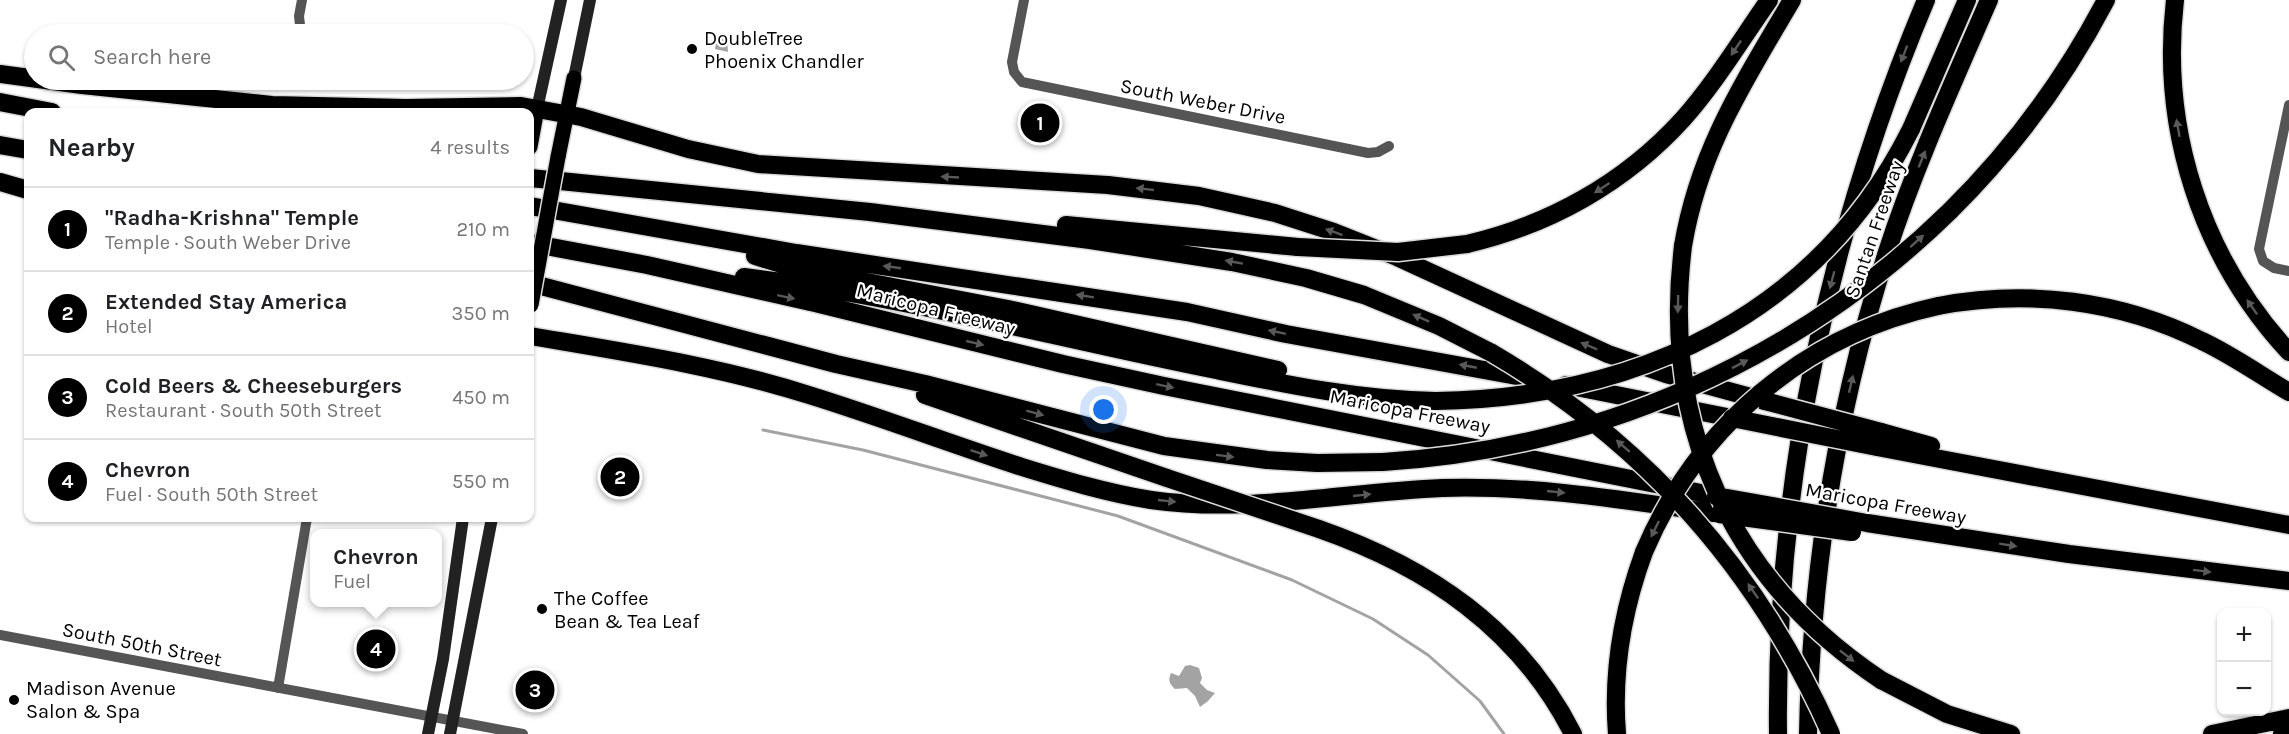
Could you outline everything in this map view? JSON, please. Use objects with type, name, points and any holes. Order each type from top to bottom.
[{"type":"highway","points":[[870,212],[938,213],[1298,247],[1398,252],[1467,244],[1507,233],[1546,218],[1591,195],[1632,166],[1671,131],[1694,106],[1769,0]]},
{"type":"highway","points":[[1792,0],[1712,142],[1692,202],[1683,246],[1678,320],[1681,365],[1692,422],[1712,482],[1743,542],[1773,584],[1820,633],[1881,680],[1947,714],[2011,734]]},
{"type":"highway","name":"Santan Freeway","points":[[1778,734],[1780,603],[1786,533],[1796,456],[1817,342],[1839,253],[1884,108],[1926,0]]},
{"type":"highway","points":[[684,234],[794,268],[1008,309],[1312,377],[1374,388],[1435,390],[1513,386],[1599,368],[1671,343],[1723,317],[1769,286],[1820,241],[1862,190],[1906,127],[1955,0]]},
{"type":"highway","points":[[646,265],[775,280],[850,294],[1326,392],[1390,400],[1490,399],[1546,392],[1595,381],[1653,363],[1688,348],[1735,323],[1778,293],[1813,264],[1852,222],[1884,177],[1967,0]]},
{"type":"highway","name":"Santan Freeway","points":[[1808,734],[1814,618],[1830,483],[1859,349],[1888,250],[1924,154],[1989,0]]},
{"type":"highway","points":[[534,284],[1103,432],[1182,449],[1275,461],[1334,463],[1383,462],[1464,454],[1541,439],[1620,416],[1691,388],[1748,361],[1819,318],[1890,265],[1950,210],[1995,164],[2067,67],[2106,0]]},
{"type":"highway","points":[[2175,0],[2171,54],[2173,91],[2182,152],[2193,190],[2216,247],[2237,284],[2260,318],[2289,352]]},
{"type":"highway","points":[[0,74],[24,77]]},
{"type":"highway","points":[[128,90],[272,105],[406,108],[520,106],[531,108]]},
{"type":"highway","points":[[0,102],[31,108]]},
{"type":"highway","points":[[534,108],[567,114],[688,149],[758,164],[1131,187],[1199,196],[1250,207],[1316,225],[1371,246],[1608,354],[1666,374],[1765,401],[1879,440],[2031,475],[2289,525]]},
{"type":"highway","points":[[0,145],[24,149]]},
{"type":"highway","points":[[534,177],[870,212],[1123,245],[1285,272],[1384,303],[1439,326],[1492,353],[1558,395],[1608,433],[1653,474],[1705,528],[1749,585],[1778,630],[1806,680],[1831,734]]},
{"type":"highway","points":[[0,182],[24,189]]},
{"type":"highway","name":"Maricopa Freeway","points":[[534,207],[684,234],[1187,312],[1286,334],[1416,356],[1732,418],[1879,440]]},
{"type":"highway","name":"Maricopa Freeway","points":[[534,244],[646,265],[1164,386],[1715,504],[1866,529],[1968,539],[2120,561],[2289,581]]},
{"type":"highway","points":[[1617,734],[1615,697],[1619,646],[1630,595],[1644,552],[1664,510],[1688,471],[1718,433],[1755,397],[1795,366],[1834,343],[1878,323],[1938,306],[1978,300],[2023,298],[2067,301],[2121,311],[2165,324],[2203,341],[2289,392]]},
{"type":"highway","points":[[534,337],[643,355],[743,376],[808,395],[1049,475],[1097,489],[1151,500],[1214,505],[1254,505],[1411,490],[1494,488],[1715,504]]},
{"type":"highway","points":[[836,364],[1319,529],[1393,559],[1422,574],[1464,603],[1502,637],[1530,668],[1555,703],[1573,734]]},
{"type":"highway","points":[[2212,734],[2289,718]]},
{"type":"highway","points":[[2282,734],[2289,732]]},
{"type":"main road","points":[[534,125],[561,0]]},
{"type":"main road","points":[[534,288],[590,0]]},
{"type":"main road","points":[[428,734],[443,659],[462,522]]},
{"type":"main road","points":[[450,734],[491,522]]},
{"type":"street","points":[[300,24],[302,0]]},
{"type":"street","name":"South Weber Drive","points":[[1024,0],[1012,62],[1014,72],[1022,82],[1029,85],[1368,153],[1378,152],[1389,146]]},
{"type":"street","points":[[2289,105],[2259,249],[2263,261],[2274,268],[2289,271]]},
{"type":"street","points":[[278,688],[307,522]]},
{"type":"street","name":"South 50th Street","points":[[0,635],[523,734]]},
{"type":"shaded area","points":[[717,35],[727,38],[728,52],[715,49]]},
{"type":"shaded area","points":[[1185,666],[1199,668],[1202,678],[1200,683],[1207,690],[1215,693],[1200,707],[1195,696],[1187,688],[1175,689],[1170,682],[1171,673],[1179,676]]},
{"type":"waterway","points":[[763,430],[863,450],[1118,516],[1292,580],[1373,619],[1428,655],[1480,701],[1504,734]]},
{"type":"place","name":"DoubleTree Phoenix Chandler","points":[[692,49]]},
{"type":"place","name":"\"Radha-Krishna\" Temple","points":[[1040,123]]},
{"type":"place","name":"Extended Stay America","points":[[620,477]]},
{"type":"place","name":"The Coffee Bean & Tea Leaf","points":[[542,609]]},
{"type":"place","name":"Chevron","points":[[376,649]]},
{"type":"place","name":"Cold Beers & Cheeseburgers","points":[[535,690]]},
{"type":"place","name":"Madison Avenue Salon & Spa","points":[[14,700]]}]
